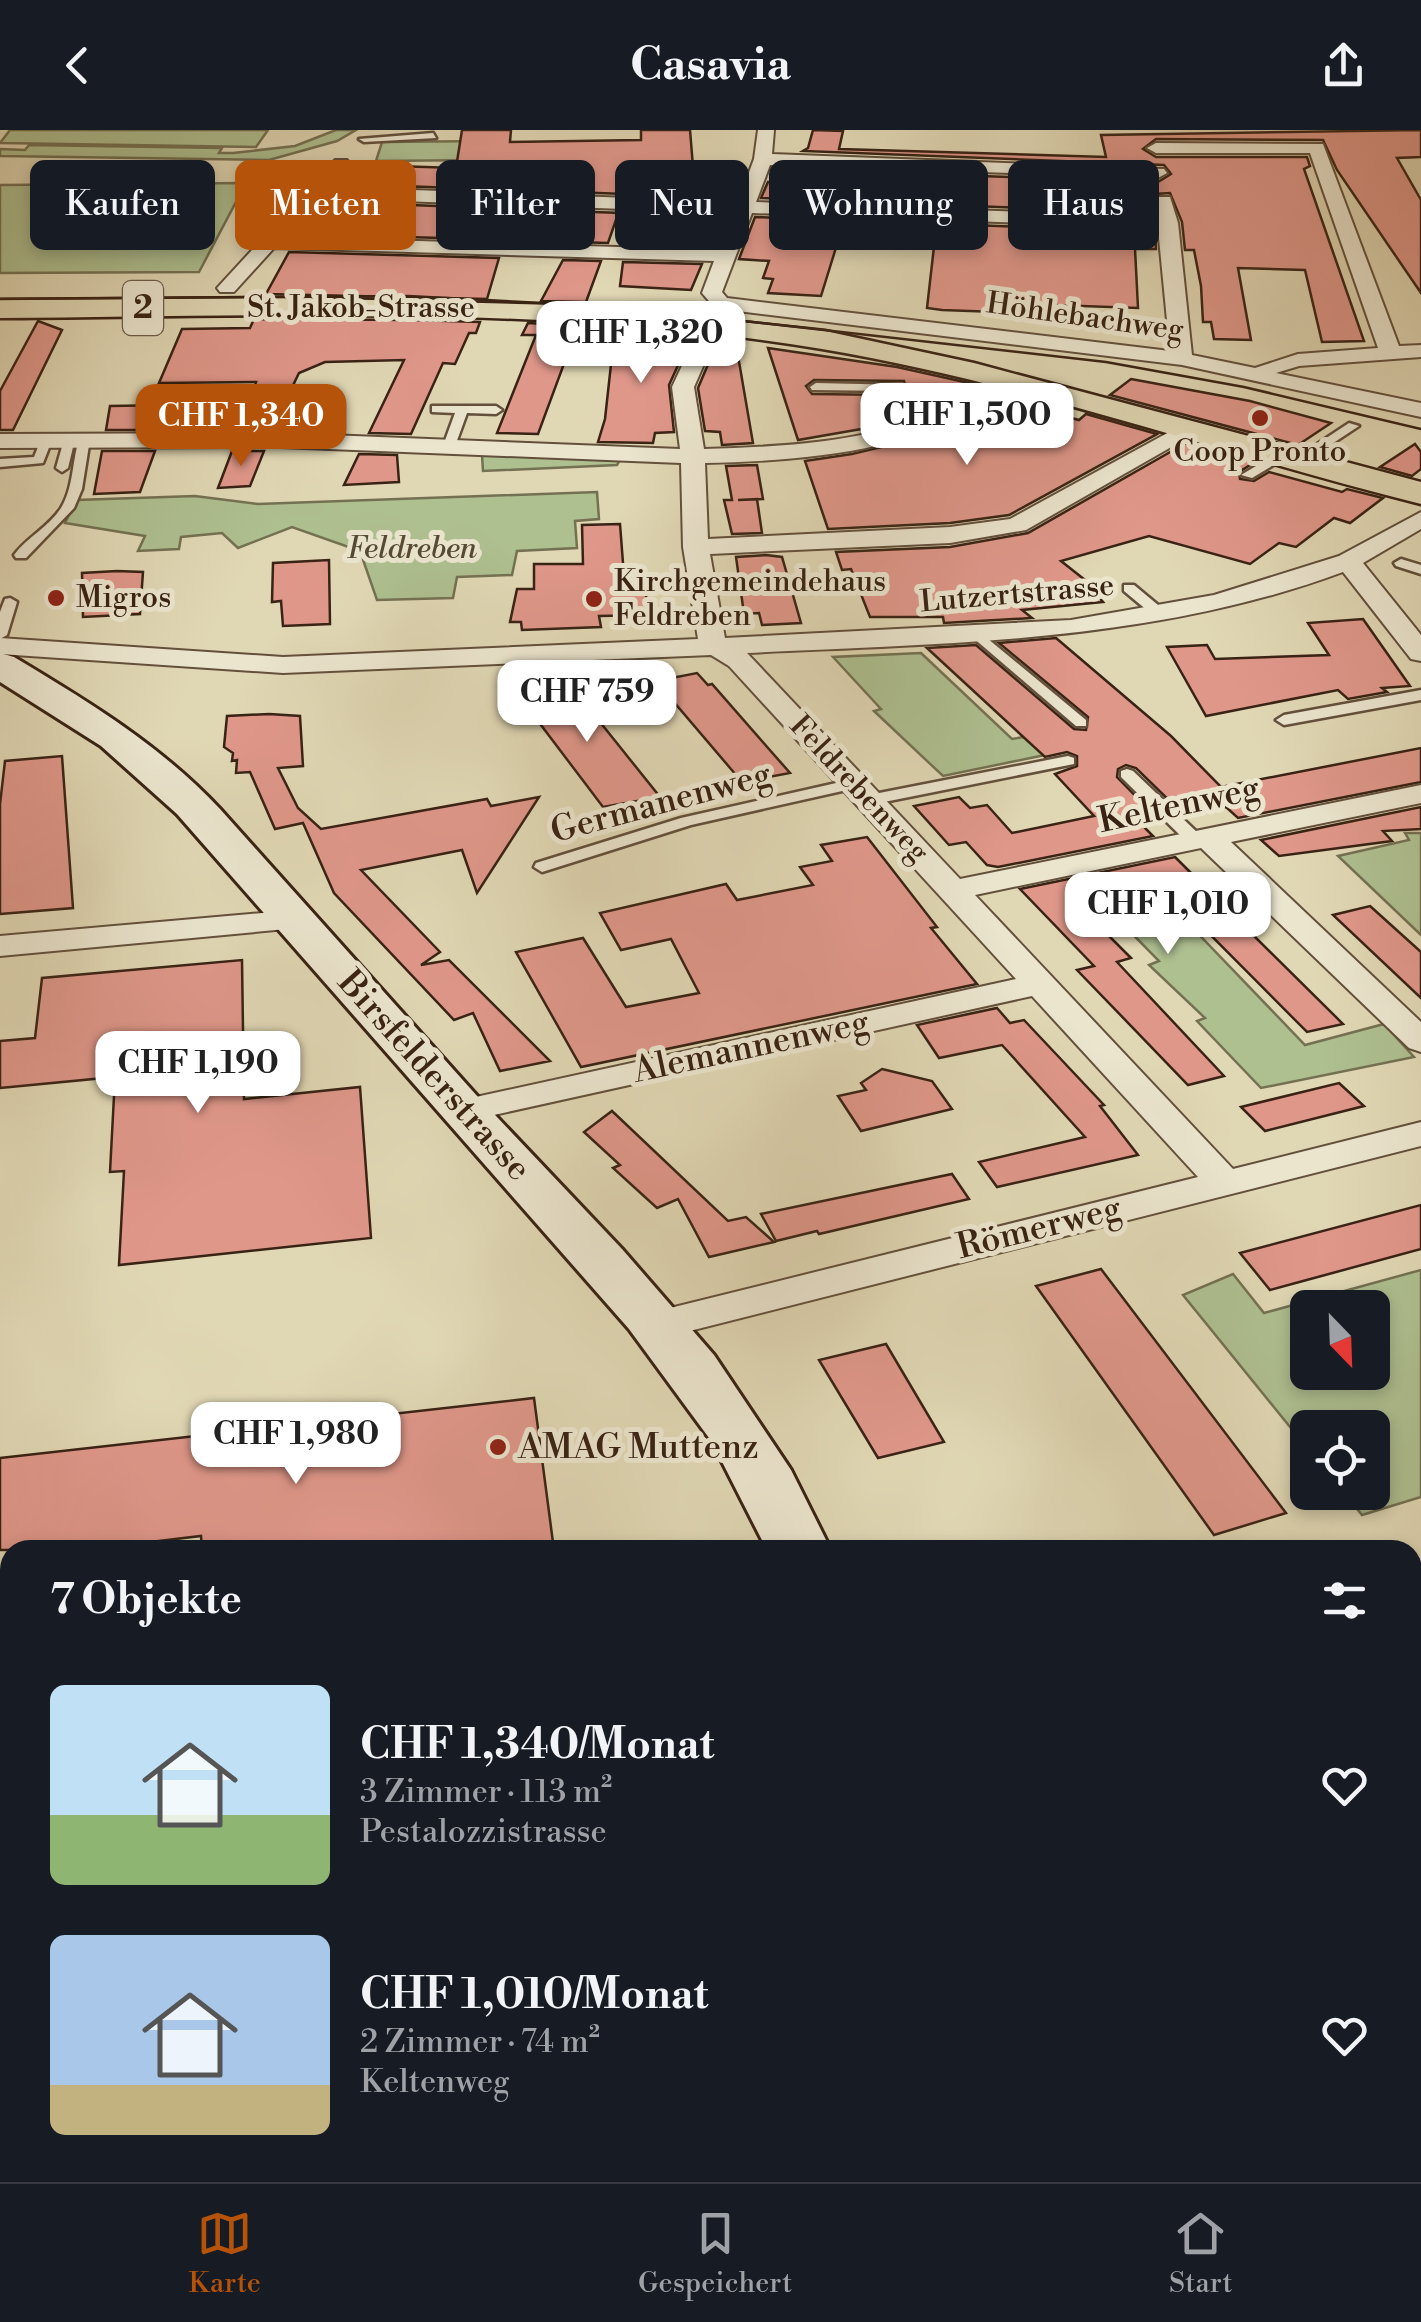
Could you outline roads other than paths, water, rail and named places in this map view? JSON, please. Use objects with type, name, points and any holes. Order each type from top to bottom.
[{"type":"main road","name":"St. Jakob-Strasse","points":[[0,310],[454,306],[711,325],[856,346],[1421,493]]},
{"type":"main road","name":"Birsfelderstrasse","points":[[0,665],[100,727],[151,765],[296,920],[658,1325],[718,1403],[760,1469],[794,1540]]},
{"type":"street","points":[[749,193],[763,159],[766,130]]},
{"type":"street","points":[[1153,139],[1317,148],[1390,352]]},
{"type":"street","points":[[763,159],[1008,168]]},
{"type":"street","points":[[1159,178],[1169,224],[1182,360]]},
{"type":"street","points":[[416,196],[615,203]]},
{"type":"street","points":[[749,208],[1169,224]]},
{"type":"street","points":[[416,246],[727,256],[729,250]]},
{"type":"street","points":[[226,288],[263,250]]},
{"type":"street","name":"Höhlebachweg","points":[[727,256],[713,299],[737,308],[1019,337],[1182,360],[1259,373],[1421,410]]},
{"type":"street","points":[[711,325],[684,388],[693,455],[696,547],[713,645]]},
{"type":"street","points":[[0,442],[196,436],[693,455],[819,449],[934,422],[1001,381],[1019,337]]},
{"type":"street","points":[[1259,373],[1298,360],[1421,350]]},
{"type":"street","points":[[696,547],[950,535],[1017,525],[1190,430]]},
{"type":"street","name":"Lutzertstrasse","points":[[0,646],[283,664],[478,660],[1071,628],[1290,583],[1348,561],[1421,519]]},
{"type":"street","points":[[1348,561],[1421,653]]},
{"type":"street","name":"Feldrebenweg","points":[[713,645],[739,660],[1223,1182]]},
{"type":"street","name":"Keltenweg","points":[[953,890],[1421,794]]},
{"type":"street","points":[[1201,838],[1421,1041]]},
{"type":"street","points":[[0,946],[296,920]]},
{"type":"street","name":"Alemannenweg","points":[[462,1110],[1040,984]]},
{"type":"street","name":"Römerweg","points":[[658,1325],[1421,1134]]},
{"type":"lane","points":[[364,139],[433,136]]},
{"type":"lane","points":[[816,387],[900,388],[902,418],[913,429]]},
{"type":"lane","points":[[436,409],[496,410]]},
{"type":"lane","points":[[449,446],[462,409]]},
{"type":"lane","points":[[1247,475],[1353,426]]},
{"type":"lane","points":[[0,463],[39,460],[66,439]]},
{"type":"lane","points":[[62,468],[66,439]]},
{"type":"lane","points":[[21,555],[61,518],[72,500],[66,439]]},
{"type":"lane","points":[[1401,564],[1421,570]]},
{"type":"lane","points":[[1129,588],[1158,613]]},
{"type":"lane","points":[[0,635],[10,602]]},
{"type":"lane","points":[[976,633],[1081,723]]},
{"type":"lane","points":[[1284,720],[1421,694]]},
{"type":"lane","name":"Germanenweg","points":[[542,867],[687,821],[1068,761]]},
{"type":"lane","points":[[1126,774],[1201,838]]},
{"type":"tram line","points":[[0,299],[408,296],[621,307],[1106,362],[1244,387],[1421,429]]},
{"type":"place","name":"Coop Pronto","points":[[1260,418]]},
{"type":"place","name":"Migros","points":[[56,598]]},
{"type":"place","name":"Kirchgemeindehaus Feldreben","points":[[594,599]]},
{"type":"place","name":"AMAG Muttenz","points":[[498,1447]]},
{"type":"park label","name":"Feldreben","points":[[412,549]]}]
